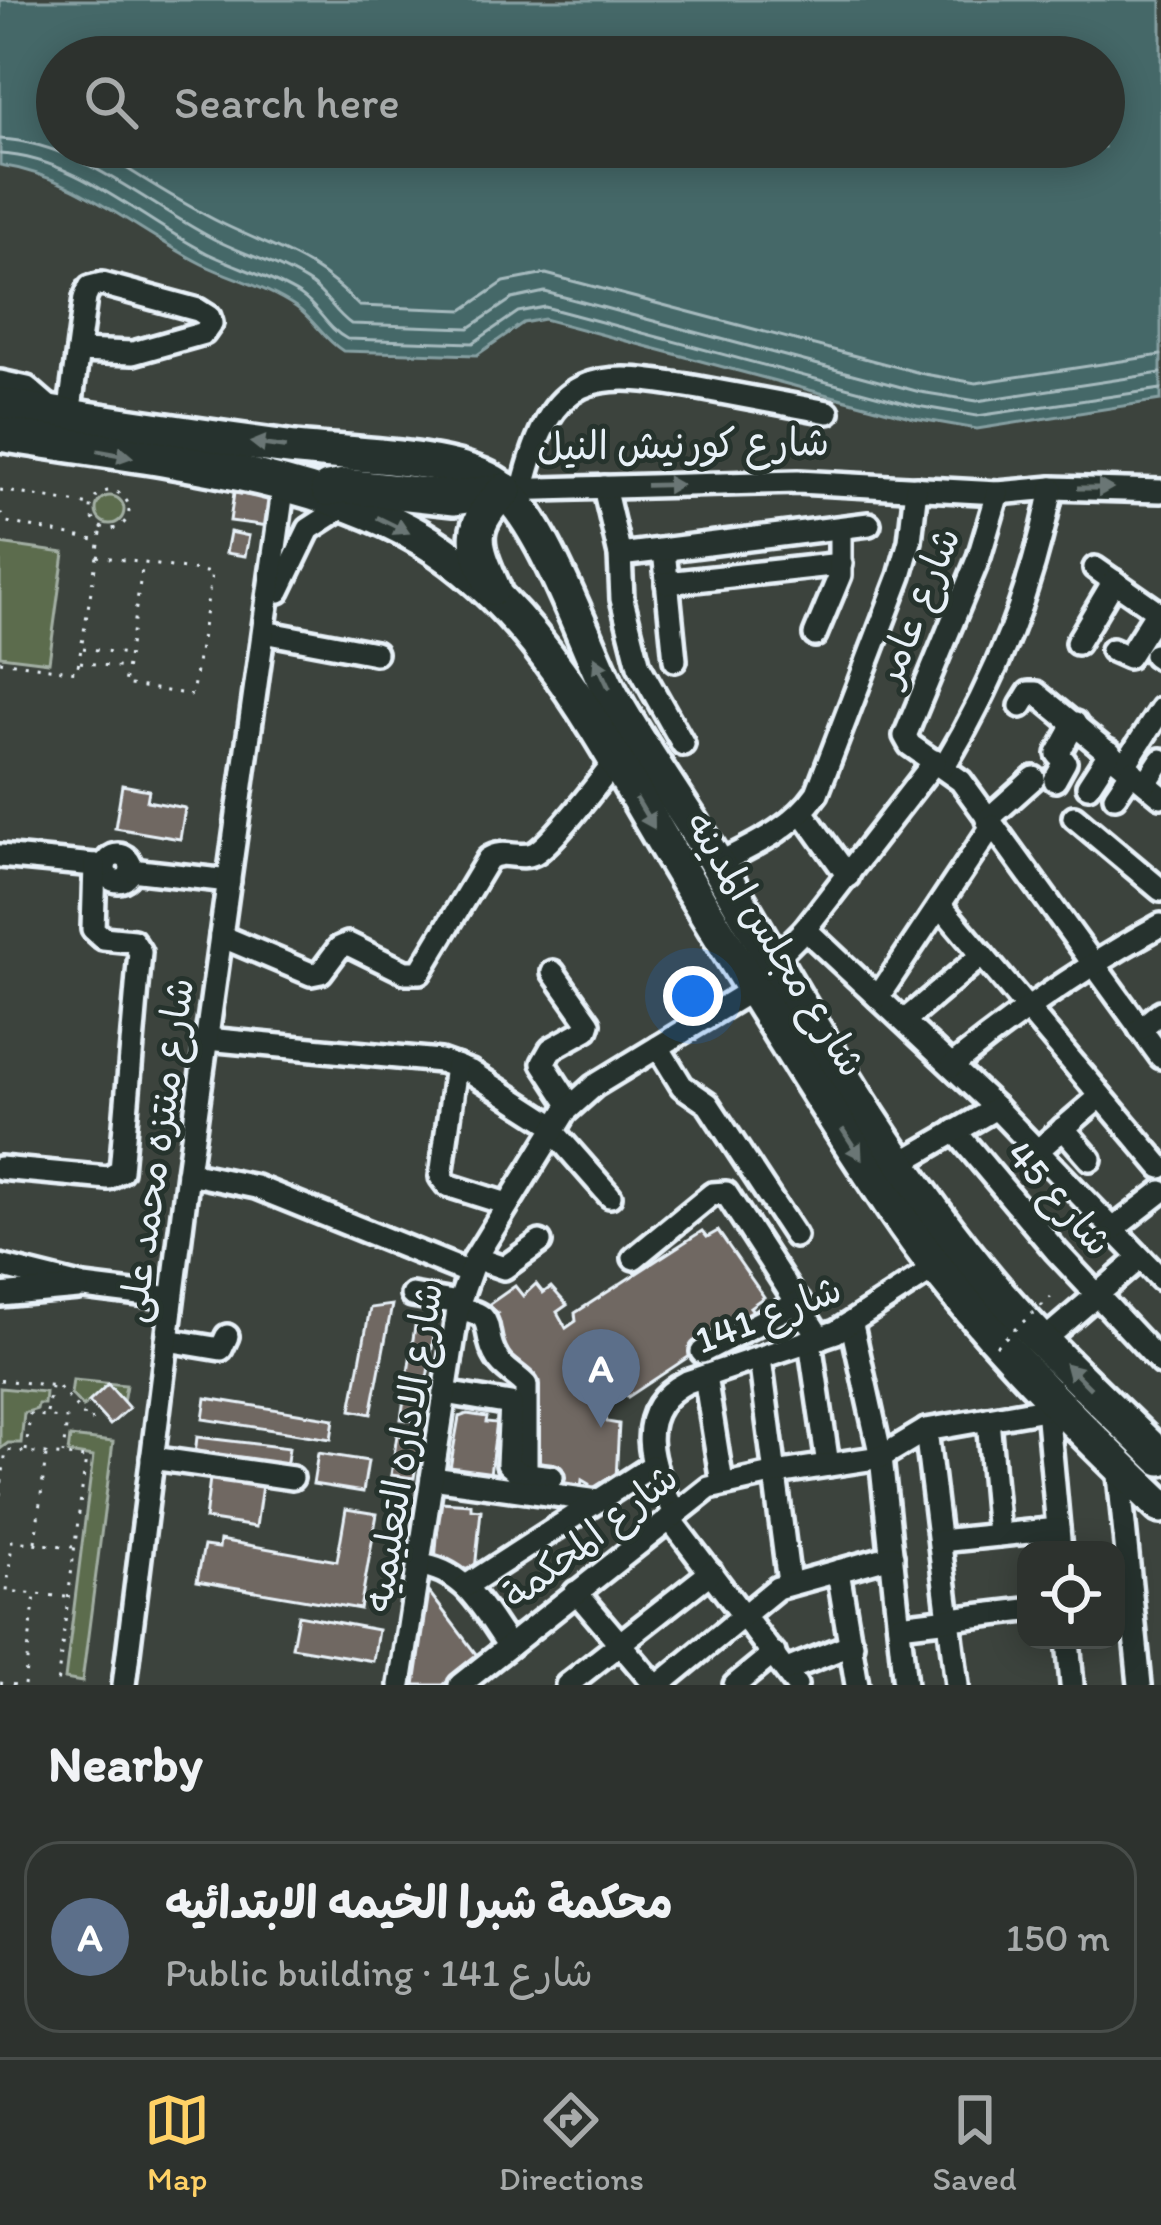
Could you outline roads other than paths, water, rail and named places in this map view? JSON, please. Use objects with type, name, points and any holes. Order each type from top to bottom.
[{"type":"highway","name":"شارع كورنيش النيل","points":[[0,405],[443,466],[514,489]]},
{"type":"highway","points":[[0,434],[298,489],[344,486],[454,498],[514,489]]},
{"type":"highway","name":"شارع مجلس المدينه","points":[[298,489],[421,538],[497,598],[554,667],[614,763],[762,976],[979,1270],[1161,1458]]},
{"type":"highway","points":[[497,598],[476,541],[484,510],[514,489]]},
{"type":"highway","name":"شارع مجلس المدينه","points":[[514,489],[611,695],[717,865],[762,976],[897,1214],[1052,1407],[1161,1506]]},
{"type":"street","points":[[0,382],[38,394],[63,415],[87,292],[96,284],[198,310],[211,323],[204,333],[133,353],[78,351]]},
{"type":"street","points":[[514,489],[551,414],[569,394],[592,381],[630,376],[827,412]]},
{"type":"street","name":"شارع كورنيش النيل","points":[[514,489],[798,482],[998,493],[1052,488],[1161,491]]},
{"type":"street","points":[[604,487],[620,555],[622,599],[639,666],[683,744]]},
{"type":"street","points":[[717,865],[803,813],[828,766],[900,576],[910,542],[916,488]]},
{"type":"street","name":"شارع الاداره التعليميه","points":[[400,1685],[459,1306],[471,1265],[571,1106],[762,976],[940,763],[976,714],[1023,604],[1052,488]]},
{"type":"street","name":"شارع منتزه محمد على","points":[[124,1685],[188,1173],[265,628],[278,539],[298,489]]},
{"type":"street","name":"شارع عامر","points":[[940,763],[910,745],[906,731],[979,557],[998,493]]},
{"type":"street","points":[[278,539],[303,537],[346,505]]},
{"type":"street","points":[[620,555],[869,524]]},
{"type":"street","points":[[815,635],[838,584],[840,528]]},
{"type":"street","name":"شارع منتزه محمد على","points":[[265,628],[303,537]]},
{"type":"street","points":[[664,550],[675,660]]},
{"type":"street","points":[[667,583],[842,564]]},
{"type":"street","points":[[1077,644],[1105,575],[1159,613],[1128,657],[1112,650]]},
{"type":"street","points":[[265,628],[375,653]]},
{"type":"street","points":[[1036,709],[1076,723],[1135,774]]},
{"type":"street","points":[[1115,796],[1135,774],[1161,709]]},
{"type":"street","points":[[878,997],[990,823],[1065,762],[1058,754],[1076,723]]},
{"type":"street","points":[[1088,786],[1135,774],[1161,760]]},
{"type":"street","points":[[221,936],[311,974],[321,972],[339,948],[348,944],[405,972],[420,972],[488,859],[498,852],[521,856],[540,849],[614,763]]},
{"type":"street","points":[[940,763],[961,781],[1161,1057]]},
{"type":"street","points":[[803,813],[848,876]]},
{"type":"street","points":[[1074,817],[1161,890]]},
{"type":"street","points":[[0,856],[100,866],[120,856],[130,862],[131,870],[229,881]]},
{"type":"street","points":[[0,1168],[107,1178],[121,1171],[140,952],[133,941],[103,938],[93,929],[100,866]]},
{"type":"street","points":[[940,905],[1161,1167]]},
{"type":"street","points":[[952,1066],[1025,1006],[1161,925]]},
{"type":"street","points":[[805,929],[996,1108],[1161,1279]]},
{"type":"street","points":[[904,1021],[982,955]]},
{"type":"street","points":[[553,972],[589,1023],[587,1029],[551,1048],[543,1063],[571,1106]]},
{"type":"street","points":[[1140,1029],[1161,1012]]},
{"type":"street","points":[[207,1039],[456,1066],[554,1128],[610,1196]]},
{"type":"street","points":[[658,1047],[682,1086],[708,1103],[795,1235]]},
{"type":"street","points":[[456,1066],[441,1177],[447,1185],[508,1204]]},
{"type":"street","points":[[1037,1151],[1101,1096]]},
{"type":"street","points":[[899,1163],[996,1108]]},
{"type":"street","points":[[1063,1128],[1090,1160]]},
{"type":"street","name":"شارع 45","points":[[955,1131],[1161,1363]]},
{"type":"street","points":[[188,1173],[256,1187],[471,1265],[504,1268],[540,1242]]},
{"type":"street","points":[[1112,1229],[1161,1192]]},
{"type":"street","points":[[634,1258],[712,1194],[730,1196],[799,1302],[815,1339],[827,1465]]},
{"type":"street","points":[[1043,1341],[1140,1258]]},
{"type":"street","points":[[0,1266],[84,1287],[172,1298]]},
{"type":"street","name":"شارع 141","points":[[652,1466],[654,1415],[676,1388],[851,1325],[938,1266]]},
{"type":"street","points":[[0,1295],[84,1287]]},
{"type":"street","points":[[412,1295],[484,1316],[497,1358],[526,1385],[526,1474]]},
{"type":"street","points":[[702,1352],[799,1302]]},
{"type":"street","points":[[851,1325],[881,1456],[905,1685]]},
{"type":"street","points":[[167,1340],[221,1348],[226,1336]]},
{"type":"street","points":[[760,1358],[789,1583]]},
{"type":"street","points":[[705,1376],[722,1483]]},
{"type":"street","points":[[445,1393],[511,1404],[507,1459],[511,1468],[552,1477]]},
{"type":"street","points":[[940,1541],[998,1535],[1059,1540],[1052,1407]]},
{"type":"street","name":"شارع المحكمة","points":[[460,1685],[672,1515],[722,1483],[881,1456],[926,1430],[1052,1407]]},
{"type":"street","points":[[988,1419],[998,1535]]},
{"type":"street","points":[[926,1430],[958,1685]]},
{"type":"street","points":[[152,1458],[292,1478]]},
{"type":"street","points":[[1118,1465],[1121,1541]]},
{"type":"street","points":[[466,1586],[652,1466],[672,1515],[786,1669]]},
{"type":"street","points":[[432,1478],[598,1501]]},
{"type":"street","points":[[576,1592],[657,1685],[777,1588],[892,1556]]},
{"type":"street","points":[[419,1564],[455,1575],[508,1646]]},
{"type":"street","points":[[838,1570],[857,1685]]},
{"type":"street","points":[[567,1685],[711,1572]]},
{"type":"street","points":[[1125,1603],[1140,1685]]},
{"type":"street","points":[[899,1625],[1017,1611]]},
{"type":"street","points":[[735,1685],[852,1644]]},
{"type":"street","points":[[1069,1649],[1072,1685]]},
{"type":"water","points":[[0,0],[1161,0],[1161,400],[977,429],[914,418],[544,319],[523,323],[477,355],[343,351],[285,300],[202,264],[80,192],[0,165]]},
{"type":"place","name":"محكمة شبرا الخيمه الابتدائيه","points":[[601,1428]]}]
